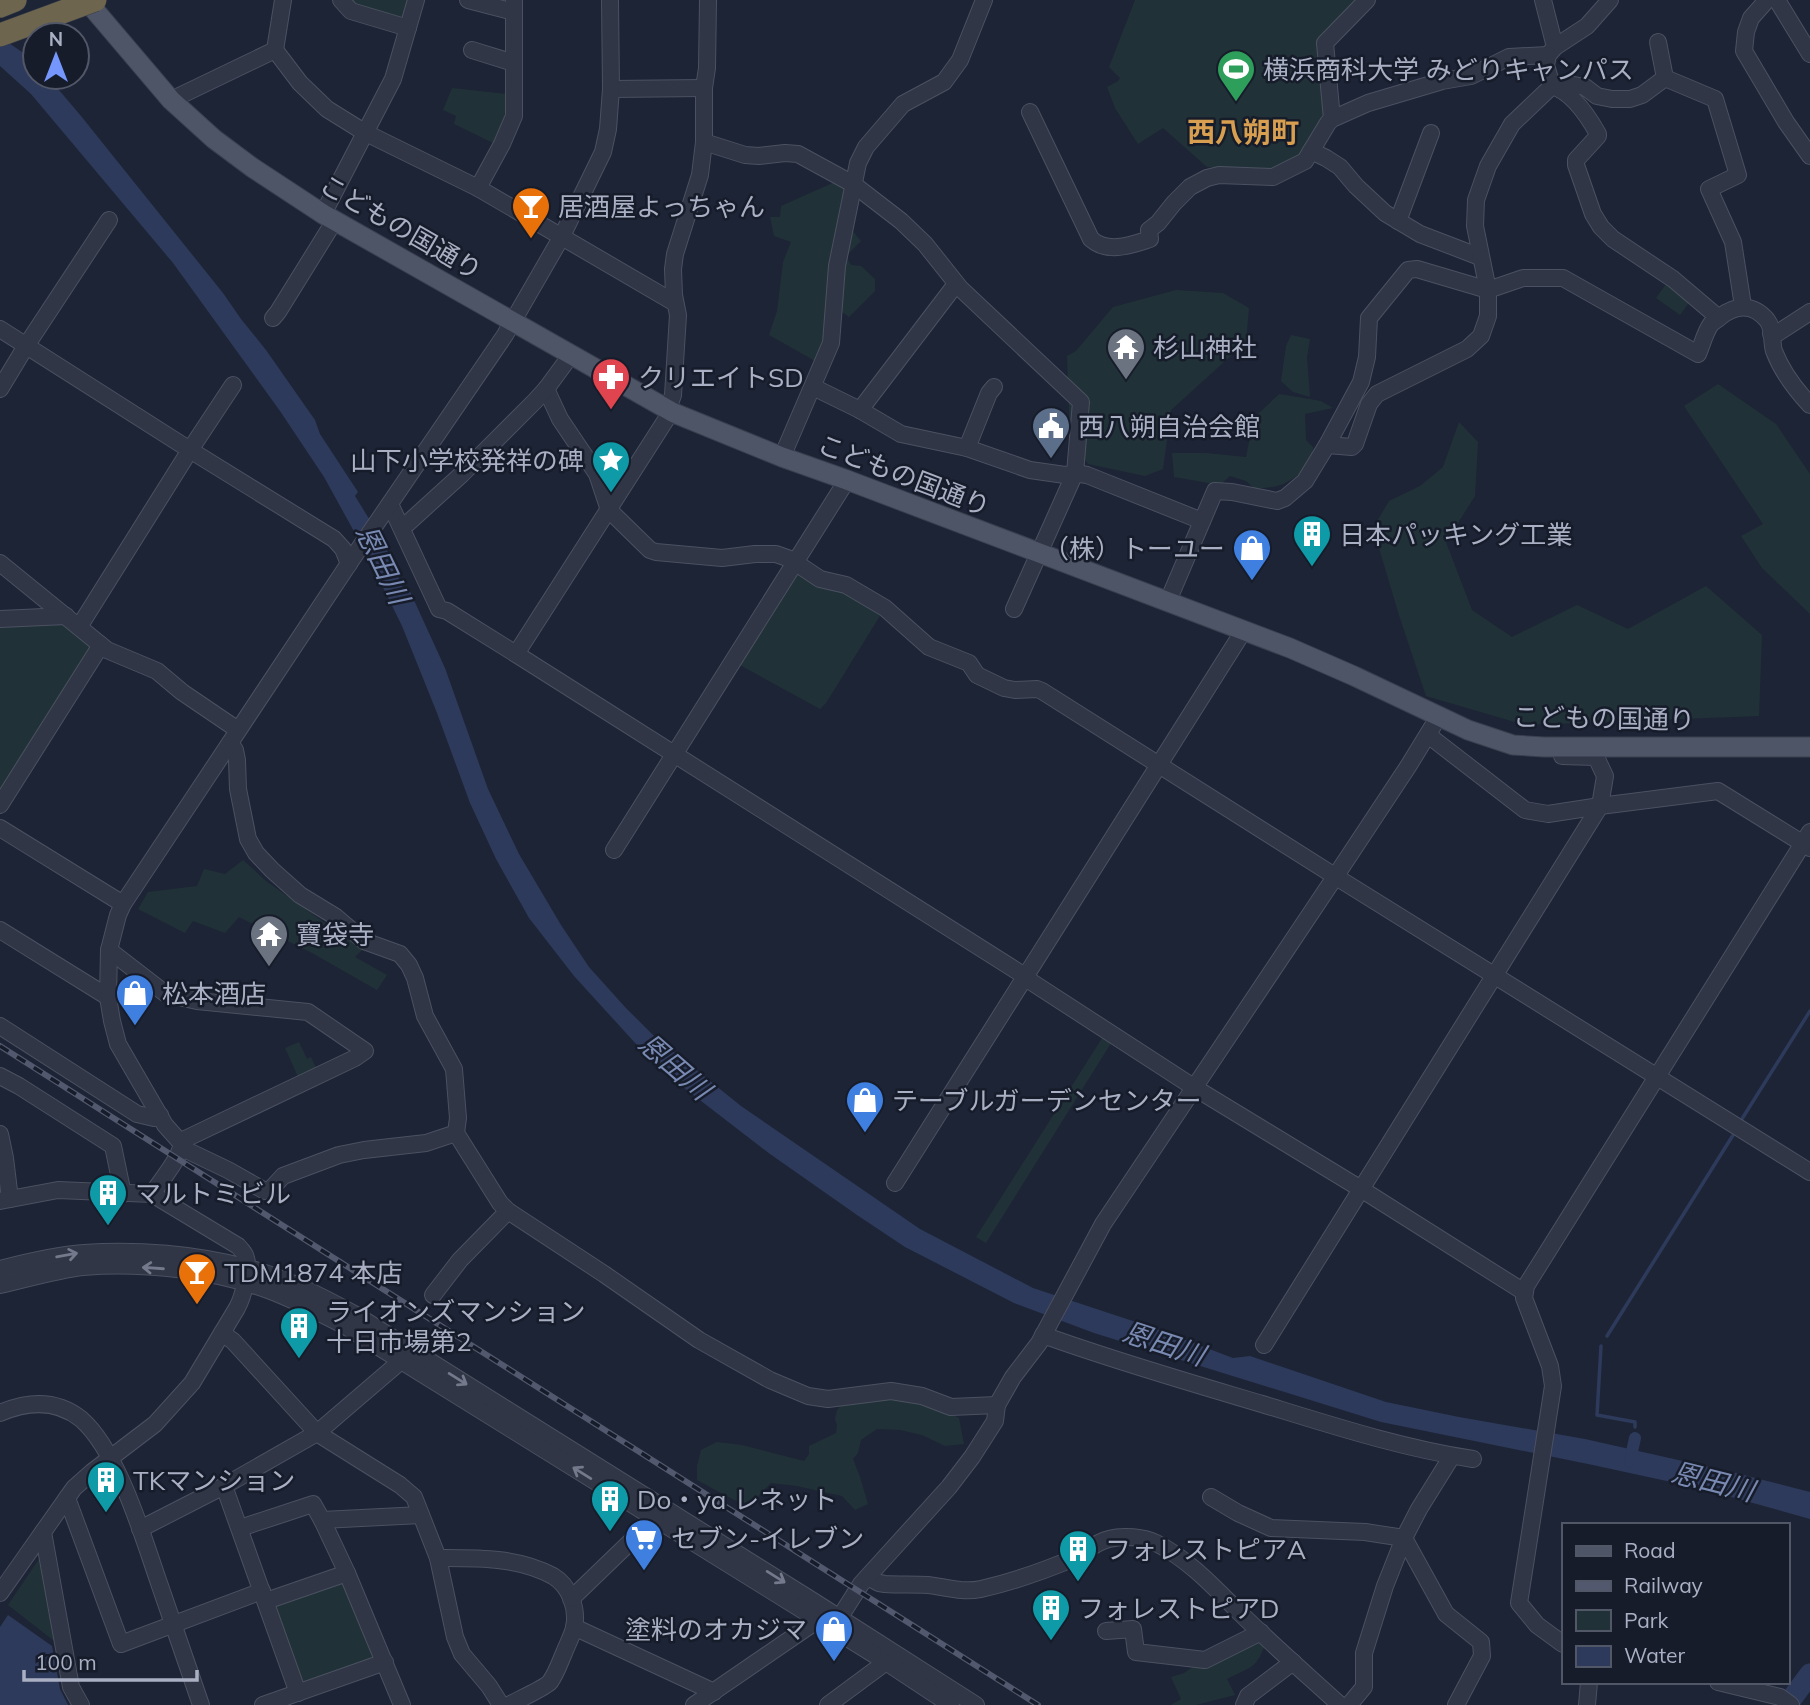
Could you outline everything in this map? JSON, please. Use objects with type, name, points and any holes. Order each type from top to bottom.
[{"type":"highway","points":[[0,6],[15,0]]},
{"type":"highway","points":[[0,35],[95,0]]},
{"type":"main road","name":"こどもの国通り","points":[[86,0],[171,100],[214,139],[253,168],[329,217],[674,413],[782,457],[1290,648],[1468,730],[1500,742],[1544,747],[1810,747]]},
{"type":"street","points":[[283,0],[275,50],[300,83],[327,109],[364,132],[478,188],[675,303]]},
{"type":"street","points":[[341,0],[351,11],[408,29]]},
{"type":"street","points":[[273,318],[329,217],[364,132],[393,79],[416,0]]},
{"type":"street","points":[[468,0],[514,6],[514,116],[478,188]]},
{"type":"street","points":[[456,1133],[426,1143],[338,1155],[283,1176],[272,1188],[265,1191],[181,1144],[169,1130],[118,1044],[108,997],[109,950],[122,904],[513,322],[562,236],[603,152],[608,129],[611,89],[610,0]]},
{"type":"street","points":[[516,654],[667,418],[673,395],[678,316],[673,269],[675,254],[700,175],[704,142],[708,0]]},
{"type":"street","points":[[782,457],[831,343],[837,266],[858,163],[866,147],[905,102],[944,82],[960,60],[984,0]]},
{"type":"street","points":[[1332,119],[1325,43],[1367,0]]},
{"type":"street","points":[[1543,0],[1552,51],[1546,65],[1556,88],[1588,115],[1598,134],[1576,160],[1593,214],[1613,239],[1673,279],[1719,318]]},
{"type":"street","points":[[1030,112],[1091,239],[1098,245],[1124,247],[1150,239],[1149,230],[1174,202],[1190,187],[1207,178],[1219,175],[1273,177],[1305,160],[1332,119],[1368,103],[1471,76],[1509,57],[1552,51],[1587,26],[1610,0]]},
{"type":"street","points":[[1767,0],[1751,18],[1744,51],[1786,122],[1810,156]]},
{"type":"street","points":[[1777,0],[1808,47]]},
{"type":"street","points":[[1658,42],[1665,78]]},
{"type":"street","points":[[171,100],[275,50]]},
{"type":"street","points":[[472,50],[514,63]]},
{"type":"street","points":[[1327,445],[1352,447],[1369,404],[1377,394],[1441,363],[1475,343],[1481,336],[1488,316],[1488,290],[1475,226],[1476,200],[1488,166],[1512,124],[1556,88],[1574,85],[1585,87],[1597,96],[1630,99],[1642,95],[1665,78]]},
{"type":"street","points":[[1665,78],[1715,99],[1738,175],[1709,189],[1733,242],[1743,306]]},
{"type":"street","points":[[611,89],[704,88]]},
{"type":"street","points":[[1398,221],[1431,133]]},
{"type":"street","points":[[704,142],[744,155],[798,154],[853,184],[901,221],[925,244],[956,284],[1081,402],[1075,473],[1014,609]]},
{"type":"street","points":[[1311,151],[1340,167],[1385,213],[1420,234],[1480,257]]},
{"type":"street","points":[[0,389],[109,220]]},
{"type":"street","points":[[1168,601],[1215,491],[1277,501],[1285,498],[1305,481],[1361,382],[1367,356],[1369,318],[1408,270],[1417,269],[1488,290],[1522,278],[1563,278],[1698,354],[1712,323],[1726,312],[1743,306],[1765,318],[1771,328],[1774,351],[1789,380],[1810,405]]},
{"type":"street","points":[[860,411],[956,284]]},
{"type":"street","points":[[1771,334],[1776,334],[1810,312]]},
{"type":"street","points":[[0,329],[334,539],[351,561]]},
{"type":"street","points":[[401,526],[408,523],[462,474],[546,390],[571,355]]},
{"type":"street","points":[[79,627],[233,385]]},
{"type":"street","points":[[813,387],[901,434],[967,448],[1030,470],[1087,475],[1202,521]]},
{"type":"street","points":[[967,448],[989,393],[994,387]]},
{"type":"street","points":[[546,390],[560,419],[597,474],[609,510],[653,552],[722,558],[776,554],[820,579],[846,585],[885,608],[929,647],[969,663],[977,675],[1004,688],[1042,691],[1335,877],[1810,1172]]},
{"type":"street","points":[[614,850],[847,480]]},
{"type":"street","points":[[388,508],[401,526],[439,609],[447,611],[675,754],[1195,1088],[1524,1292]]},
{"type":"street","points":[[0,563],[107,650],[157,671],[234,736],[238,789],[248,839],[256,853],[300,895],[336,917],[364,941],[400,954],[409,965],[425,1016],[454,1069],[458,1118],[456,1133],[500,1203],[508,1211],[699,1340],[770,1380],[808,1396],[828,1399],[891,1391],[922,1396],[951,1407],[997,1405]]},
{"type":"street","points":[[0,619],[66,616]]},
{"type":"street","points":[[895,1184],[1244,630]]},
{"type":"street","points":[[0,805],[101,645]]},
{"type":"street","points":[[839,1618],[861,1584],[948,1487],[995,1422],[997,1405],[1013,1377],[1032,1355],[1045,1333],[1103,1224],[1439,716]]},
{"type":"street","points":[[1428,735],[1525,810],[1548,814],[1718,791],[1808,841],[1524,1292],[1553,1378],[1519,1603],[1538,1625],[1562,1643]]},
{"type":"street","points":[[1264,1345],[1600,806],[1605,776],[1596,757],[1561,756],[1544,747]]},
{"type":"street","points":[[0,828],[122,904]]},
{"type":"street","points":[[0,930],[108,997]]},
{"type":"street","points":[[109,950],[166,994],[197,1001],[308,1012],[365,1051],[181,1144],[152,1194]]},
{"type":"street","points":[[0,1026],[137,1114],[150,1118],[160,1115]]},
{"type":"street","points":[[0,1076],[113,1146],[123,1194]]},
{"type":"street","points":[[0,1134],[5,1158],[5,1200],[58,1190],[152,1194],[238,1246],[245,1255],[246,1275],[241,1300],[192,1383],[155,1424],[83,1480],[67,1498],[0,1593]]},
{"type":"street","points":[[433,1295],[460,1260],[508,1211]]},
{"type":"street","points":[[0,1269],[81,1253],[163,1253],[315,1293],[356,1315],[976,1705]]},
{"type":"street","points":[[0,1285],[82,1267],[131,1266],[220,1277],[246,1275],[273,1292],[345,1326],[951,1705]]},
{"type":"street","points":[[222,1333],[233,1341],[317,1433],[400,1485],[414,1497],[438,1558],[455,1637],[462,1654],[501,1705]]},
{"type":"street","points":[[1045,1333],[1105,1357],[1172,1379],[1384,1441],[1473,1459]]},
{"type":"street","points":[[140,1529],[224,1486],[317,1433],[401,1361]]},
{"type":"street","points":[[0,1413],[15,1406],[41,1403],[63,1409],[81,1419],[111,1457],[140,1529],[201,1705]]},
{"type":"street","points":[[1349,1705],[1364,1688],[1364,1653],[1385,1586],[1404,1538],[1452,1456]]},
{"type":"street","points":[[224,1486],[298,1693]]},
{"type":"street","points":[[1211,1497],[1271,1528],[1365,1532],[1404,1538]]},
{"type":"street","points":[[67,1498],[121,1644],[264,1596],[346,1573]]},
{"type":"street","points":[[240,1528],[313,1504],[346,1573],[402,1705]]},
{"type":"street","points":[[322,1520],[421,1515]]},
{"type":"street","points":[[571,1599],[655,1518]]},
{"type":"street","points":[[43,1532],[71,1687],[81,1705]]},
{"type":"street","points":[[868,1577],[885,1584],[926,1585],[964,1591],[980,1589],[1076,1557],[1096,1543],[1111,1538],[1153,1541],[1173,1553],[1217,1589],[1340,1705]]},
{"type":"street","points":[[1404,1538],[1446,1614],[1481,1642],[1482,1656],[1456,1705]]},
{"type":"street","points":[[438,1558],[514,1561],[556,1578],[570,1594],[574,1627],[549,1684],[509,1705]]},
{"type":"street","points":[[694,1705],[818,1620]]},
{"type":"street","points":[[574,1627],[714,1692]]},
{"type":"street","points":[[1106,1631],[1133,1629],[1136,1652],[1205,1660],[1261,1632]]},
{"type":"street","points":[[263,1705],[385,1662]]},
{"type":"street","points":[[828,1705],[886,1662]]},
{"type":"street","points":[[1244,1705],[1248,1696],[1293,1662]]},
{"type":"street","points":[[1587,1705],[1588,1684]]},
{"type":"street","points":[[1725,1684],[1786,1701]]},
{"type":"green space","points":[[346,0],[411,0],[406,25],[353,9]]},
{"type":"green space","name":"横浜商科大学 みどりキャンパス","points":[[1135,0],[1362,0],[1325,46],[1326,122],[1300,155],[1268,171],[1207,167],[1163,128],[1138,144],[1115,108],[1107,87],[1120,78],[1109,67]]},
{"type":"green space","points":[[452,88],[507,94],[503,120],[493,143],[454,124],[456,116],[443,110]]},
{"type":"green space","points":[[837,181],[847,185],[829,331],[817,362],[769,335],[777,311],[783,262],[791,242],[774,236],[770,217],[780,217],[781,206]]},
{"type":"green space","points":[[850,228],[861,241],[846,256],[851,265],[861,266],[875,279],[875,291],[849,317],[841,311],[842,280]]},
{"type":"green space","points":[[1666,284],[1690,301],[1680,315],[1656,298]]},
{"type":"green space","points":[[1176,290],[1223,293],[1249,308],[1246,342],[1171,410],[1163,469],[1145,476],[1088,464],[1070,440],[1067,356],[1076,351],[1113,307]]},
{"type":"green space","points":[[1291,335],[1310,339],[1307,357],[1310,397],[1293,392],[1281,381],[1286,346]]},
{"type":"green space","points":[[1718,384],[1776,424],[1810,474],[1810,614],[1762,568],[1741,536],[1763,524],[1684,406]]},
{"type":"green space","points":[[1279,394],[1321,401],[1333,408],[1305,414],[1306,440],[1313,447],[1310,460],[1296,476],[1277,486],[1255,489],[1246,481],[1230,476],[1220,485],[1174,477],[1172,453],[1246,457],[1259,413]]},
{"type":"green space","points":[[1459,422],[1478,442],[1475,496],[1446,542],[1472,610],[1512,637],[1577,605],[1628,629],[1706,586],[1762,635],[1759,716],[1525,725],[1426,696],[1373,528],[1389,501],[1420,486],[1443,467]]},
{"type":"green space","points":[[797,569],[843,589],[883,611],[820,709],[738,664]]},
{"type":"green space","points":[[0,624],[64,624],[91,645],[92,651],[0,797]]},
{"type":"green space","points":[[243,860],[266,881],[335,930],[341,927],[363,949],[355,957],[387,975],[377,990],[312,953],[239,917],[225,933],[193,921],[185,933],[138,909],[148,892],[197,886],[204,869],[225,874]]},
{"type":"green space","points":[[1104,1035],[1113,1040],[986,1243],[976,1237]]},
{"type":"green space","points":[[299,1042],[307,1059],[311,1057],[317,1070],[299,1079],[285,1048]]},
{"type":"green space","points":[[892,1396],[946,1411],[959,1418],[964,1444],[945,1446],[922,1435],[877,1429],[861,1440],[858,1453],[853,1459],[868,1504],[855,1510],[842,1496],[771,1483],[753,1505],[734,1500],[697,1480],[701,1450],[717,1442],[742,1445],[804,1461],[809,1454],[809,1446],[836,1433],[837,1410],[845,1402]]},
{"type":"green space","points":[[39,1559],[58,1644],[8,1605]]},
{"type":"green space","points":[[340,1579],[345,1584],[376,1660],[306,1685],[301,1681],[274,1607],[276,1602]]},
{"type":"green space","points":[[1261,1636],[1266,1641],[1260,1657],[1248,1669],[1227,1679],[1235,1695],[1196,1705],[1171,1705],[1181,1699],[1171,1677]]},
{"type":"water","points":[[0,37],[21,51],[21,85],[0,66]]},
{"type":"water","name":"恩田川","points":[[28,91],[60,91],[266,350],[315,420],[320,434],[358,492],[355,496],[384,543],[403,588],[408,587],[445,668],[488,789],[519,854],[561,925],[589,967],[625,1007],[654,1036],[741,1106],[920,1229],[1033,1288],[1154,1328],[1233,1358],[1250,1356],[1386,1402],[1585,1439],[1810,1492],[1810,1519],[1699,1488],[1381,1422],[1094,1333],[1014,1303],[905,1247],[770,1154],[657,1067],[574,976],[529,918],[496,859],[470,803],[402,626],[324,477],[173,263]]},
{"type":"water","points":[[8,1615],[52,1646],[60,1689],[68,1705],[0,1705],[0,1627]]},
{"type":"waterway","points":[[1740,1122],[1810,1011]]},
{"type":"waterway","points":[[1607,1336],[1735,1132]]},
{"type":"waterway","points":[[1601,1346],[1597,1415],[1635,1422],[1635,1427]]},
{"type":"waterway","points":[[1630,1461],[1635,1438]]},
{"type":"waterway","points":[[1787,1705],[1810,1674]]},
{"type":"railway","points":[[0,1046],[1038,1705]]},
{"type":"place","name":"横浜商科大学 みどりキャンパス","points":[[1236,103]]},
{"type":"place","name":"居酒屋よっちゃん","points":[[531,240]]},
{"type":"place","name":"杉山神社","points":[[1126,381]]},
{"type":"place","name":"クリエイトSD","points":[[611,411]]},
{"type":"place","name":"西八朔自治会館","points":[[1051,460]]},
{"type":"place","name":"山下小学校発祥の碑","points":[[611,494]]},
{"type":"place","name":"日本パッキング工業","points":[[1312,568]]},
{"type":"place","name":"（株）トーユー","points":[[1252,582]]},
{"type":"place","name":"寶袋寺","points":[[269,968]]},
{"type":"place","name":"松本酒店","points":[[135,1027]]},
{"type":"place","name":"テーブルガーデンセンター","points":[[865,1134]]},
{"type":"place","name":"マルトミビル","points":[[108,1227]]},
{"type":"place","name":"TDM1874 本店","points":[[197,1306]]},
{"type":"place","name":"ライオンズマンション 十日市場第2","points":[[299,1360]]},
{"type":"place","name":"TKマンション","points":[[106,1514]]},
{"type":"place","name":"Do・ya レネット","points":[[610,1533]]},
{"type":"place","name":"セブン-イレブン","points":[[644,1572]]},
{"type":"place","name":"フォレストピアA","points":[[1078,1583]]},
{"type":"place","name":"フォレストピアD","points":[[1051,1642]]},
{"type":"place","name":"塗料のオカジマ","points":[[834,1663]]},
{"type":"district","name":"西八朔町","points":[[1243,131]]}]
